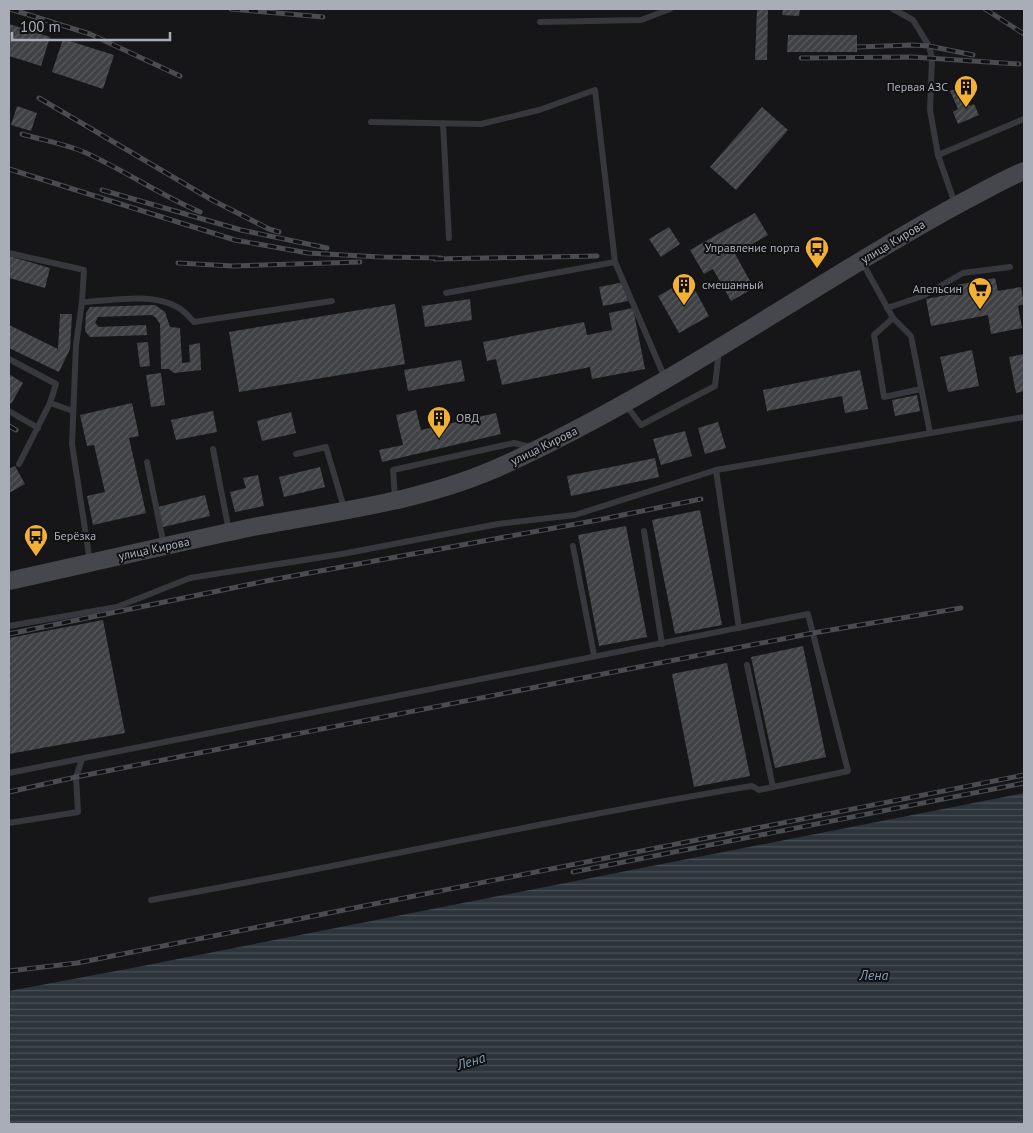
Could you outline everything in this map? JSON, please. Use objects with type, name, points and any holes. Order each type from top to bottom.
[{"type":"main road","name":"улица Кирова","points":[[9,581],[452,486],[504,465],[573,432],[719,347],[861,260],[955,206],[1024,171]]},
{"type":"lane","points":[[540,22],[641,20],[670,9]]},
{"type":"lane","points":[[893,9],[913,20],[931,52],[930,110],[938,155],[955,206]]},
{"type":"lane","points":[[371,122],[481,124],[539,110],[595,90],[615,262],[665,379]]},
{"type":"lane","points":[[938,155],[1024,119]]},
{"type":"lane","points":[[443,123],[449,238]]},
{"type":"lane","points":[[9,253],[84,270],[76,345],[72,444],[90,563]]},
{"type":"lane","points":[[861,260],[893,318],[911,336],[930,433]]},
{"type":"lane","points":[[446,293],[615,262]]},
{"type":"lane","points":[[887,308],[923,296],[963,273],[1010,267]]},
{"type":"lane","points":[[82,302],[149,299],[167,302],[179,307],[194,322],[332,301]]},
{"type":"lane","points":[[893,318],[874,335],[884,397],[921,389]]},
{"type":"lane","points":[[624,403],[641,425],[715,386],[719,347]]},
{"type":"lane","points":[[9,358],[56,384],[50,403],[19,464]]},
{"type":"lane","points":[[50,403],[73,410]]},
{"type":"lane","points":[[9,411],[38,428]]},
{"type":"lane","points":[[9,626],[117,607],[190,578],[342,554],[498,524],[574,515],[716,470],[1024,417]]},
{"type":"lane","points":[[395,499],[393,470],[514,443],[538,449]]},
{"type":"lane","points":[[296,454],[326,447],[344,510]]},
{"type":"lane","points":[[212,449],[229,533]]},
{"type":"lane","points":[[147,462],[165,547]]},
{"type":"lane","points":[[716,470],[738,628]]},
{"type":"lane","points":[[644,531],[662,644]]},
{"type":"lane","points":[[573,546],[594,655]]},
{"type":"lane","points":[[9,773],[594,655],[662,644],[808,614],[848,771],[759,790],[752,786],[673,799],[391,853],[279,878],[151,900]]},
{"type":"lane","points":[[747,665],[773,787]]},
{"type":"lane","points":[[9,823],[78,812],[76,777],[82,759]]},
{"type":"water","name":"Лена","points":[[1024,793],[1024,1124],[9,1124],[9,991]]},
{"type":"building","points":[[757,9],[768,9],[767,60],[755,60]]},
{"type":"building","points":[[783,9],[800,9],[799,16],[782,15]]},
{"type":"building","points":[[9,24],[50,37],[41,66],[9,56]]},
{"type":"building","points":[[788,35],[857,35],[857,52],[787,52]]},
{"type":"building","points":[[63,39],[114,55],[103,89],[52,72]]},
{"type":"building","name":"Первая АЗС","points":[[964,85],[968,94],[965,95],[970,106],[974,104],[979,115],[958,124],[953,112],[958,109],[950,91]]},
{"type":"building","points":[[17,106],[37,113],[31,131],[11,125]]},
{"type":"building","points":[[762,107],[788,130],[736,190],[710,167]]},
{"type":"building","points":[[755,213],[768,235],[735,254],[754,288],[731,301],[713,269],[704,274],[690,250]]},
{"type":"building","points":[[669,227],[680,244],[661,257],[649,239]]},
{"type":"building","points":[[9,256],[50,268],[45,288],[9,278]]},
{"type":"building","points":[[995,278],[998,291],[1021,287],[1024,304],[1018,306],[1022,328],[991,334],[988,315],[931,326],[926,299],[952,294],[951,286]]},
{"type":"building","name":"смешанный","points":[[689,279],[709,316],[679,333],[658,296]]},
{"type":"building","points":[[624,282],[628,301],[603,306],[599,287]]},
{"type":"building","points":[[470,299],[472,320],[425,327],[422,306]]},
{"type":"building","points":[[395,304],[405,364],[239,392],[229,332]]},
{"type":"building","points":[[155,305],[165,312],[170,327],[180,328],[182,363],[190,362],[189,345],[200,343],[201,370],[174,373],[169,369],[161,369],[160,324],[152,315],[98,317],[95,323],[99,327],[146,325],[147,335],[90,337],[85,331],[86,313],[90,307]]},
{"type":"building","points":[[633,308],[645,369],[592,379],[590,367],[502,385],[496,359],[487,361],[483,342],[584,322],[587,335],[612,330],[609,313]]},
{"type":"building","points":[[60,314],[72,314],[70,349],[59,372],[9,348],[9,325],[58,349]]},
{"type":"building","points":[[148,342],[150,366],[140,367],[137,343]]},
{"type":"building","points":[[972,350],[979,386],[948,392],[940,357]]},
{"type":"building","points":[[1024,354],[1024,391],[1016,393],[1009,357]]},
{"type":"building","points":[[461,360],[465,381],[408,391],[404,370]]},
{"type":"building","points":[[860,370],[868,409],[845,413],[842,396],[767,411],[763,390]]},
{"type":"building","points":[[161,373],[165,405],[151,407],[146,375]]},
{"type":"building","points":[[9,374],[23,383],[11,404],[9,402]]},
{"type":"building","points":[[917,395],[920,411],[895,416],[892,400]]},
{"type":"building","points":[[132,403],[139,436],[129,438],[146,513],[93,525],[87,496],[105,492],[94,445],[87,446],[80,415]]},
{"type":"building","name":"ОВД","points":[[416,410],[421,430],[496,413],[501,434],[382,462],[379,450],[403,445],[396,415]]},
{"type":"building","points":[[213,411],[217,432],[176,440],[171,420]]},
{"type":"building","points":[[291,412],[296,433],[262,441],[257,421]]},
{"type":"building","points":[[718,422],[726,448],[705,454],[698,428]]},
{"type":"building","points":[[685,431],[692,456],[661,465],[653,439]]},
{"type":"building","points":[[655,458],[659,477],[571,496],[567,476]]},
{"type":"building","points":[[15,466],[25,484],[9,493],[9,469]]},
{"type":"building","points":[[320,467],[325,487],[284,497],[279,477]]},
{"type":"building","points":[[258,475],[264,506],[235,512],[230,492],[246,488],[243,478]]},
{"type":"building","points":[[205,495],[210,516],[159,528],[154,508]]},
{"type":"building","points":[[700,510],[722,625],[675,634],[652,520]]},
{"type":"building","points":[[626,526],[647,637],[599,646],[578,535]]},
{"type":"building","points":[[103,620],[125,733],[9,754],[9,638]]},
{"type":"building","points":[[803,646],[826,757],[775,768],[751,657]]},
{"type":"building","points":[[727,663],[750,776],[694,787],[672,674]]},
{"type":"railway","points":[[10,9],[90,34],[180,76]]},
{"type":"railway","points":[[231,9],[323,17]]},
{"type":"railway","points":[[985,9],[1024,34]]},
{"type":"railway","points":[[857,47],[929,46],[973,55]]},
{"type":"railway","points":[[801,58],[912,57],[1019,64]]},
{"type":"railway","points":[[39,98],[212,200],[269,229],[279,232]]},
{"type":"railway","points":[[22,134],[84,152],[200,212]]},
{"type":"railway","points":[[9,169],[235,240],[308,253],[441,258]]},
{"type":"railway","points":[[102,190],[241,230],[327,248]]},
{"type":"railway","points":[[435,259],[597,256]]},
{"type":"railway","points":[[178,263],[233,266],[360,262]]},
{"type":"railway","points":[[9,426],[16,430]]},
{"type":"railway","points":[[9,634],[271,580],[598,520],[701,499]]},
{"type":"railway","points":[[9,792],[76,777],[813,633],[961,608]]},
{"type":"railway","points":[[9,971],[77,963],[1024,775]]},
{"type":"railway","points":[[573,872],[1024,783]]},
{"type":"place","name":"Первая АЗС","points":[[966,108]]},
{"type":"place","name":"Управление порта","points":[[817,269]]},
{"type":"place","name":"смешанный","points":[[684,306]]},
{"type":"place","name":"Апельсин","points":[[980,310]]},
{"type":"place","name":"ОВД","points":[[439,439]]},
{"type":"place","name":"Берёзка","points":[[36,557]]}]
